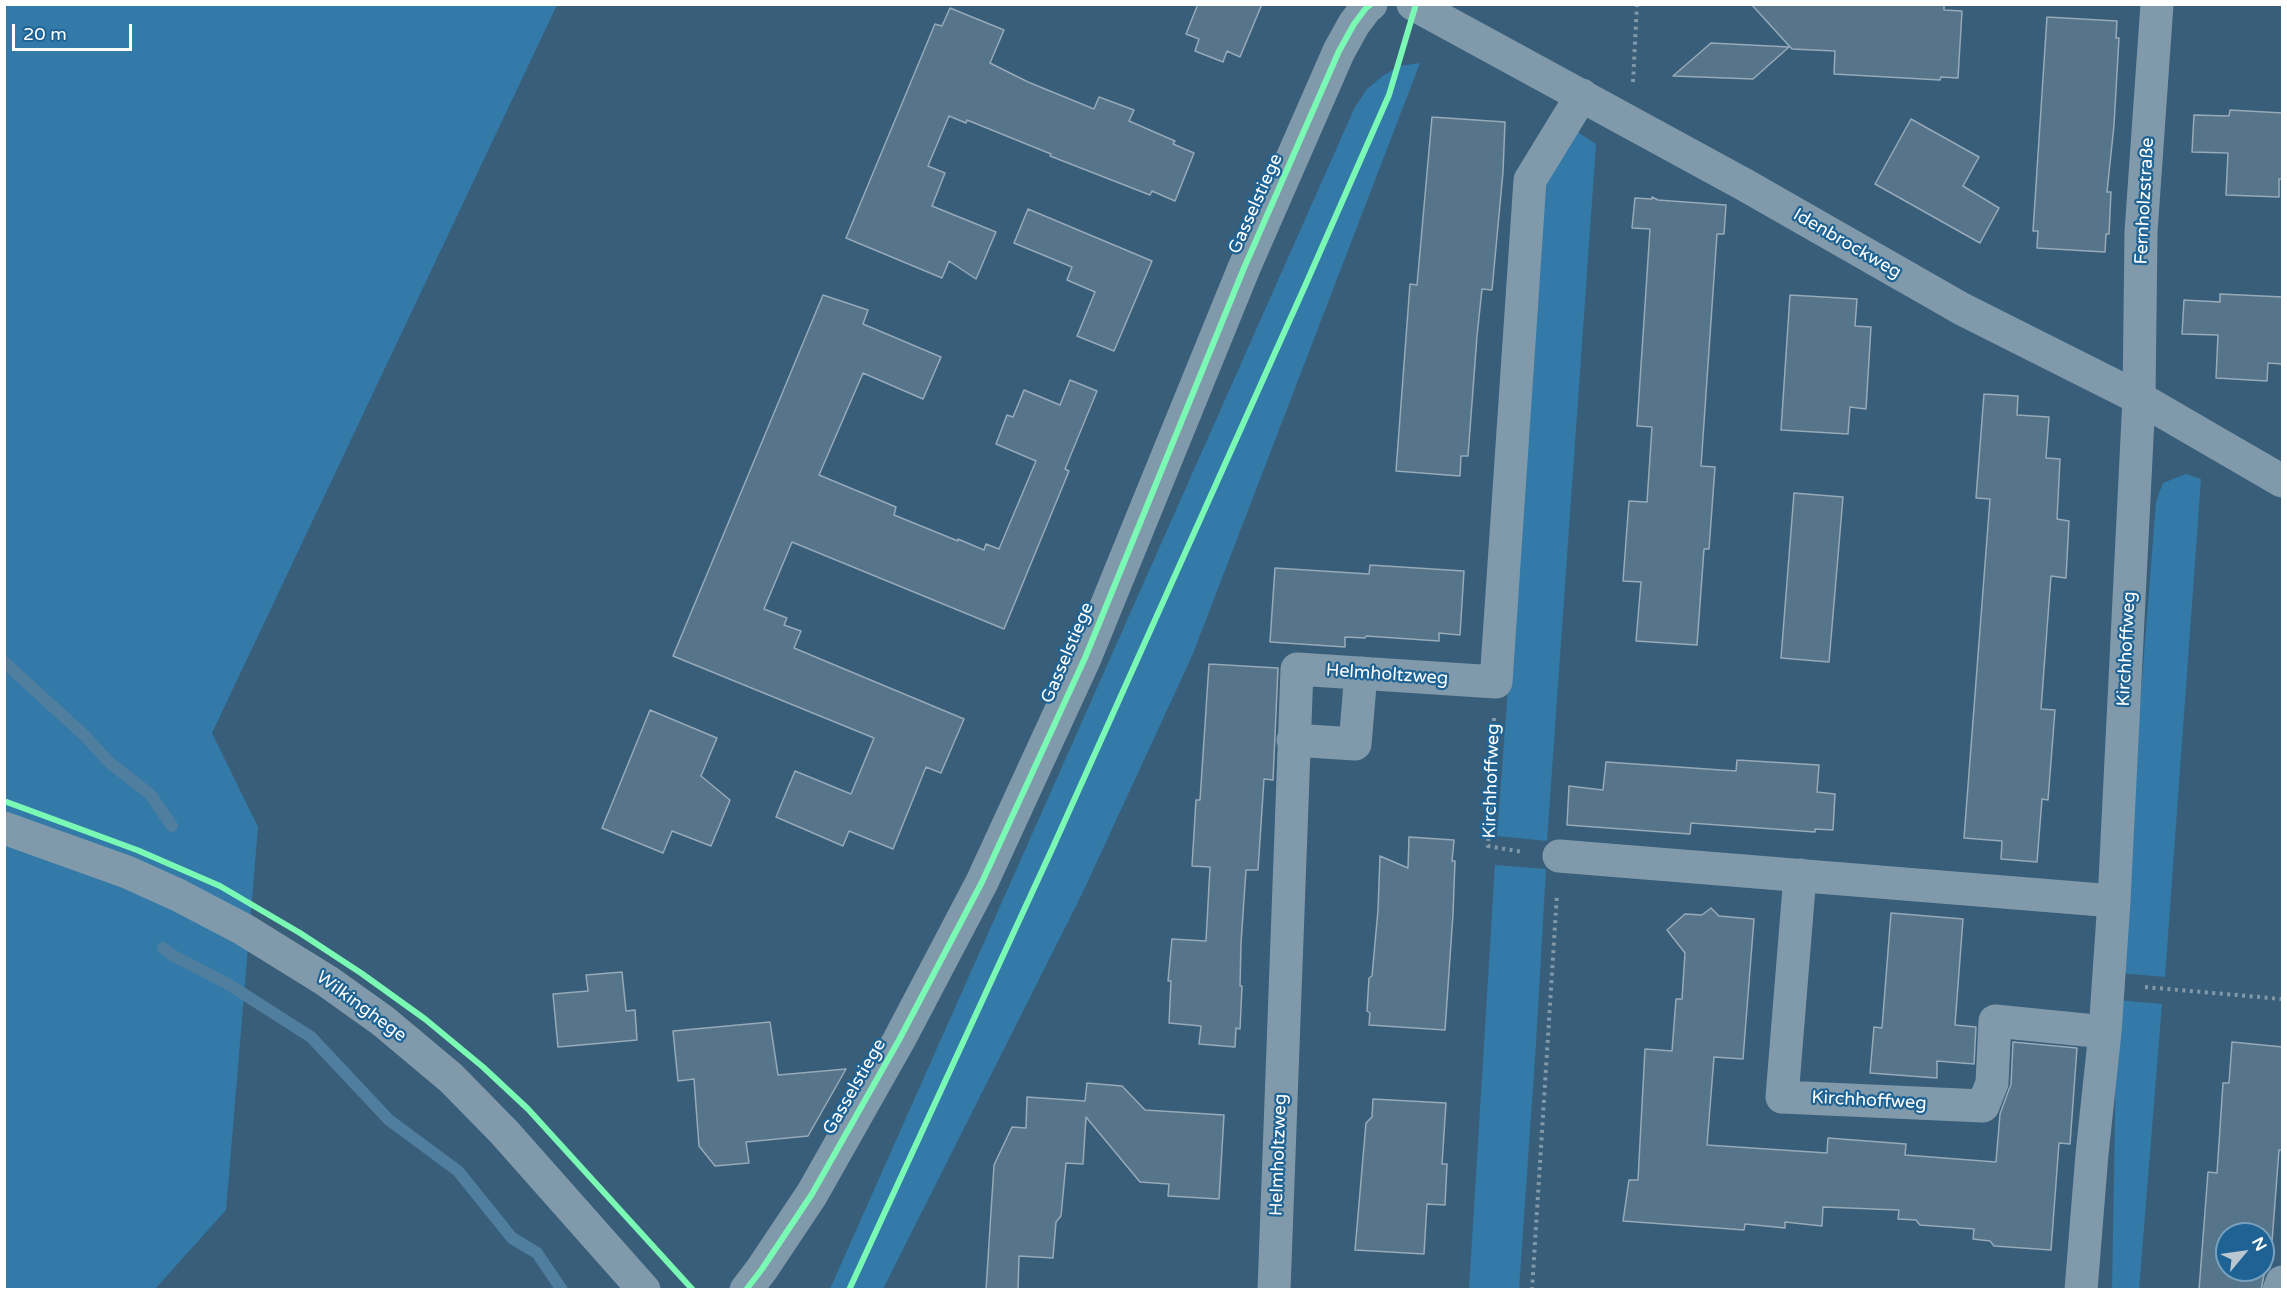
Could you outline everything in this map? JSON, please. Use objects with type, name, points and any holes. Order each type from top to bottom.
[{"type":"street","name":"Gasselstiege","points":[[746,1290],[812,1194],[899,1040],[982,882],[1084,658],[1244,268],[1334,62],[1354,24],[1371,4]]},
{"type":"street","name":"Fernholzstraße","points":[[2139,398],[2141,232],[2157,4]]},
{"type":"street","name":"Idenbrockweg","points":[[1414,5],[1582,95],[1962,309],[2139,398],[2283,481]]},
{"type":"street","points":[[1496,682],[1530,180],[1582,95]]},
{"type":"street","name":"Kirchhoffweg","points":[[2081,1290],[2114,901],[2139,398]]},
{"type":"street","name":"Helmholtzweg","points":[[1274,1290],[1297,669],[1496,682]]},
{"type":"street","points":[[1293,740],[1355,744],[1361,673]]},
{"type":"street","name":"Wilkinghege","points":[[4,828],[127,872],[178,895],[243,929],[327,981],[383,1021],[459,1086],[504,1132],[644,1290]]},
{"type":"street","points":[[1559,856],[2114,901]]},
{"type":"street","name":"Kirchhoffweg","points":[[1800,875],[1782,1097],[1983,1106],[1992,1083],[1995,1021],[2104,1032]]},
{"type":"street","points":[[2279,1290],[2283,1282]]},
{"type":"path","points":[[1630,122],[1637,4]]},
{"type":"path","points":[[849,1290],[1058,836],[1389,95],[1414,5]]},
{"type":"path","points":[[1532,1290],[1559,856]]},
{"type":"path","points":[[2108,983],[2283,999]]},
{"type":"shaded area","points":[[5,5],[557,5],[212,733],[258,827],[226,1210],[155,1289],[5,1290]]},
{"type":"shaded area","points":[[1420,63],[1192,656],[1082,894],[883,1289],[830,1289],[1355,107],[1367,89],[1384,75],[1400,66]]},
{"type":"shaded area","points":[[1573,129],[1596,144],[1547,841],[1497,836],[1546,181]]},
{"type":"shaded area","points":[[2186,474],[2201,479],[2165,977],[2119,973],[2156,502],[2163,483]]},
{"type":"shaded area","points":[[1495,865],[1546,869],[1536,1043],[1519,1289],[1469,1289]]},
{"type":"shaded area","points":[[2117,1000],[2162,1004],[2139,1289],[2112,1290]]},
{"type":"building","points":[[1198,4],[1262,4],[1240,57],[1227,51],[1223,62],[1195,51],[1199,39],[1186,34]]},
{"type":"building","points":[[1751,4],[1928,4],[1944,5],[1944,10],[1962,11],[1958,78],[1941,77],[1940,80],[1834,74],[1835,51],[1792,49]]},
{"type":"building","points":[[950,8],[1004,30],[990,63],[1028,82],[1094,109],[1099,97],[1134,110],[1129,121],[1175,141],[1173,144],[1194,153],[1175,201],[1152,191],[1150,195],[1050,156],[1051,154],[967,120],[966,123],[949,116],[928,166],[945,173],[932,206],[996,232],[976,279],[949,261],[942,278],[846,238],[935,24],[942,26]]},
{"type":"building","points":[[2047,17],[2117,21],[2116,38],[2119,38],[2114,125],[2107,192],[2111,192],[2109,234],[2106,234],[2105,252],[2037,248],[2038,231],[2033,231]]},
{"type":"building","points":[[1711,43],[1789,47],[1753,79],[1673,76]]},
{"type":"building","points":[[2230,110],[2283,113],[2283,179],[2279,179],[2279,197],[2226,195],[2228,153],[2192,152],[2194,115],[2229,116]]},
{"type":"building","points":[[1432,117],[1505,122],[1503,172],[1492,290],[1482,289],[1468,456],[1461,456],[1460,476],[1396,471],[1410,284],[1417,285]]},
{"type":"building","points":[[1911,119],[1979,157],[1963,186],[1999,208],[1980,243],[1875,184]]},
{"type":"building","points":[[1652,197],[1658,200],[1726,205],[1724,234],[1717,234],[1701,466],[1715,467],[1709,549],[1704,549],[1697,645],[1636,641],[1641,582],[1623,581],[1629,501],[1647,502],[1652,427],[1637,426],[1650,229],[1632,228],[1635,198],[1652,199]]},
{"type":"building","points":[[1028,209],[1152,261],[1114,351],[1077,336],[1095,292],[1067,280],[1072,267],[1014,243]]},
{"type":"building","points":[[2220,294],[2283,297],[2283,364],[2268,363],[2267,381],[2216,378],[2218,335],[2182,334],[2184,300],[2220,302]]},
{"type":"building","points":[[823,295],[868,310],[863,324],[941,357],[923,399],[863,373],[819,475],[896,507],[894,515],[958,541],[958,539],[984,550],[986,544],[999,549],[1036,461],[996,444],[1007,415],[1013,417],[1024,390],[1060,405],[1070,380],[1097,391],[1065,469],[1069,471],[1004,629],[792,542],[764,609],[787,618],[784,625],[801,631],[794,648],[964,719],[941,773],[926,767],[893,849],[849,831],[843,846],[776,817],[795,771],[851,794],[874,738],[673,656]]},
{"type":"building","points":[[1790,295],[1857,299],[1855,326],[1871,327],[1866,409],[1850,407],[1848,434],[1781,430]]},
{"type":"building","points":[[1984,394],[2018,396],[2017,415],[2049,417],[2046,458],[2060,459],[2057,519],[2069,521],[2066,578],[2051,576],[2041,709],[2055,710],[2048,800],[2042,799],[2037,862],[2001,859],[2002,841],[1964,838],[1990,499],[1976,498]]},
{"type":"building","points":[[1794,493],[1843,497],[1829,662],[1781,658]]},
{"type":"building","points":[[1370,565],[1464,571],[1460,635],[1439,633],[1439,641],[1366,636],[1365,638],[1345,637],[1345,647],[1270,642],[1275,568],[1369,574]]},
{"type":"building","points":[[1209,664],[1278,668],[1273,780],[1264,779],[1258,870],[1246,870],[1241,943],[1240,1029],[1236,1028],[1235,1047],[1199,1044],[1201,1026],[1169,1023],[1171,981],[1168,981],[1172,939],[1206,941],[1210,867],[1192,866],[1196,800],[1200,800]]},
{"type":"building","points":[[650,710],[717,738],[701,776],[730,800],[711,846],[672,831],[663,853],[602,828]]},
{"type":"building","points":[[1737,760],[1819,765],[1817,792],[1835,794],[1833,830],[1815,829],[1815,832],[1691,823],[1690,834],[1567,825],[1569,786],[1603,790],[1606,762],[1736,771]]},
{"type":"building","points":[[1409,837],[1454,840],[1453,914],[1445,1030],[1369,1025],[1370,1013],[1367,1011],[1369,978],[1372,976],[1378,910],[1380,856],[1408,868]]},
{"type":"building","points":[[1711,908],[1719,916],[1754,919],[1743,1059],[1714,1057],[1707,1145],[1827,1153],[1828,1138],[1906,1144],[1905,1155],[1996,1162],[2000,1114],[2011,1084],[2013,1042],[2077,1048],[2070,1144],[2059,1143],[2051,1250],[1994,1246],[1990,1241],[1973,1239],[1974,1229],[1920,1225],[1916,1220],[1898,1219],[1899,1210],[1823,1207],[1822,1226],[1785,1222],[1785,1228],[1745,1224],[1744,1230],[1623,1221],[1629,1180],[1638,1180],[1645,1049],[1672,1051],[1676,999],[1682,999],[1685,953],[1667,930],[1685,914],[1702,915]]},
{"type":"building","points":[[1891,913],[1963,919],[1955,1025],[1976,1027],[1974,1064],[1937,1061],[1937,1078],[1870,1073],[1874,1027],[1882,1028]]},
{"type":"building","points":[[622,972],[626,1011],[635,1010],[637,1040],[558,1047],[553,994],[588,991],[586,975]]},
{"type":"building","points":[[770,1022],[778,1075],[846,1069],[808,1136],[746,1142],[749,1163],[715,1166],[699,1146],[694,1079],[678,1081],[673,1031]]},
{"type":"building","points":[[2232,1042],[2283,1047],[2283,1150],[2279,1150],[2274,1222],[2215,1222],[2215,1282],[2263,1282],[2261,1290],[2199,1290],[2208,1172],[2217,1173],[2223,1083],[2229,1083]]},
{"type":"building","points":[[1087,1083],[1122,1086],[1145,1110],[1224,1115],[1219,1199],[1168,1196],[1169,1184],[1140,1182],[1086,1117],[1083,1164],[1066,1163],[1061,1216],[1056,1222],[1053,1258],[1019,1256],[1018,1290],[986,1290],[994,1165],[1012,1127],[1026,1128],[1027,1097],[1085,1101]]},
{"type":"building","points":[[1373,1099],[1446,1103],[1442,1164],[1447,1164],[1445,1205],[1427,1204],[1424,1254],[1355,1250],[1366,1123],[1372,1117]]},
{"type":"waterway","points":[[4,662],[84,735],[110,763],[150,794],[172,826]]},
{"type":"waterway","points":[[163,948],[228,984],[311,1037],[389,1120],[458,1171],[512,1238],[537,1253],[562,1290]]},
{"type":"cycle path","points":[[746,1290],[812,1194],[899,1040],[982,882],[1085,658],[1244,268],[1339,51],[1354,24],[1371,4]]},
{"type":"cycle path","points":[[849,1290],[1053,847],[1305,286],[1389,95],[1416,4]]},
{"type":"cycle path","points":[[4,801],[137,850],[220,886],[300,933],[361,973],[425,1019],[483,1067],[528,1109],[693,1290]]}]
